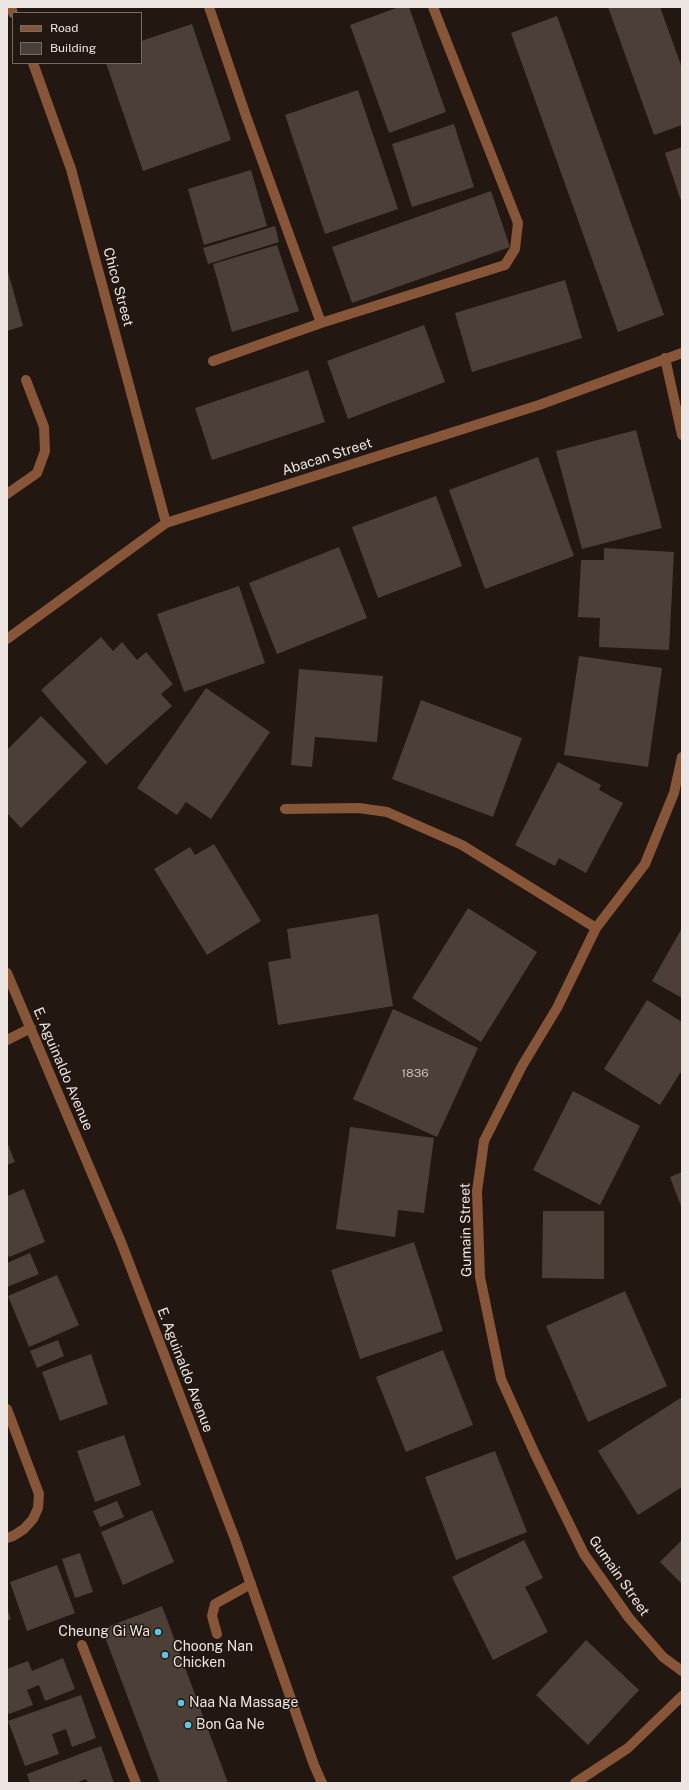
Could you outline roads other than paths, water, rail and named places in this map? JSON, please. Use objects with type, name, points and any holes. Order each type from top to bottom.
[{"type":"street","points":[[209,7],[246,116],[321,323]]},
{"type":"street","points":[[213,361],[321,323],[505,265],[515,249],[518,222],[433,7]]},
{"type":"street","name":"Chico Street","points":[[32,64],[71,169],[166,522]]},
{"type":"street","name":"Abacan Street","points":[[8,637],[166,522],[538,405],[682,353]]},
{"type":"street","points":[[665,358],[682,435]]},
{"type":"street","points":[[7,494],[37,473],[45,451],[44,427],[26,380]]},
{"type":"street","name":"Gumain Street","points":[[682,757],[674,792],[645,864],[596,928],[557,1008],[522,1066],[484,1141],[477,1191],[480,1277],[501,1379],[535,1454],[584,1554],[629,1618],[663,1657],[682,1671]]},
{"type":"street","points":[[285,809],[359,808],[387,812],[462,845],[596,928]]},
{"type":"street","name":"E. Aguinaldo Avenue","points":[[7,973],[121,1242],[251,1584],[314,1765],[322,1783]]},
{"type":"street","points":[[7,1040],[31,1028]]},
{"type":"street","points":[[7,1408],[39,1494],[38,1508],[33,1519],[24,1529],[7,1538]]},
{"type":"street","points":[[217,1634],[212,1616],[215,1604],[251,1584]]},
{"type":"street","points":[[82,1645],[136,1783]]},
{"type":"street","points":[[575,1783],[628,1748],[682,1696]]},
{"type":"place","name":"Cheung Gi Wa","points":[[158,1632]]},
{"type":"place","name":"Choong Nan Chicken","points":[[165,1655]]},
{"type":"place","name":"Naa Na Massage","points":[[181,1703]]},
{"type":"place","name":"Bon Ga Ne","points":[[188,1725]]}]
